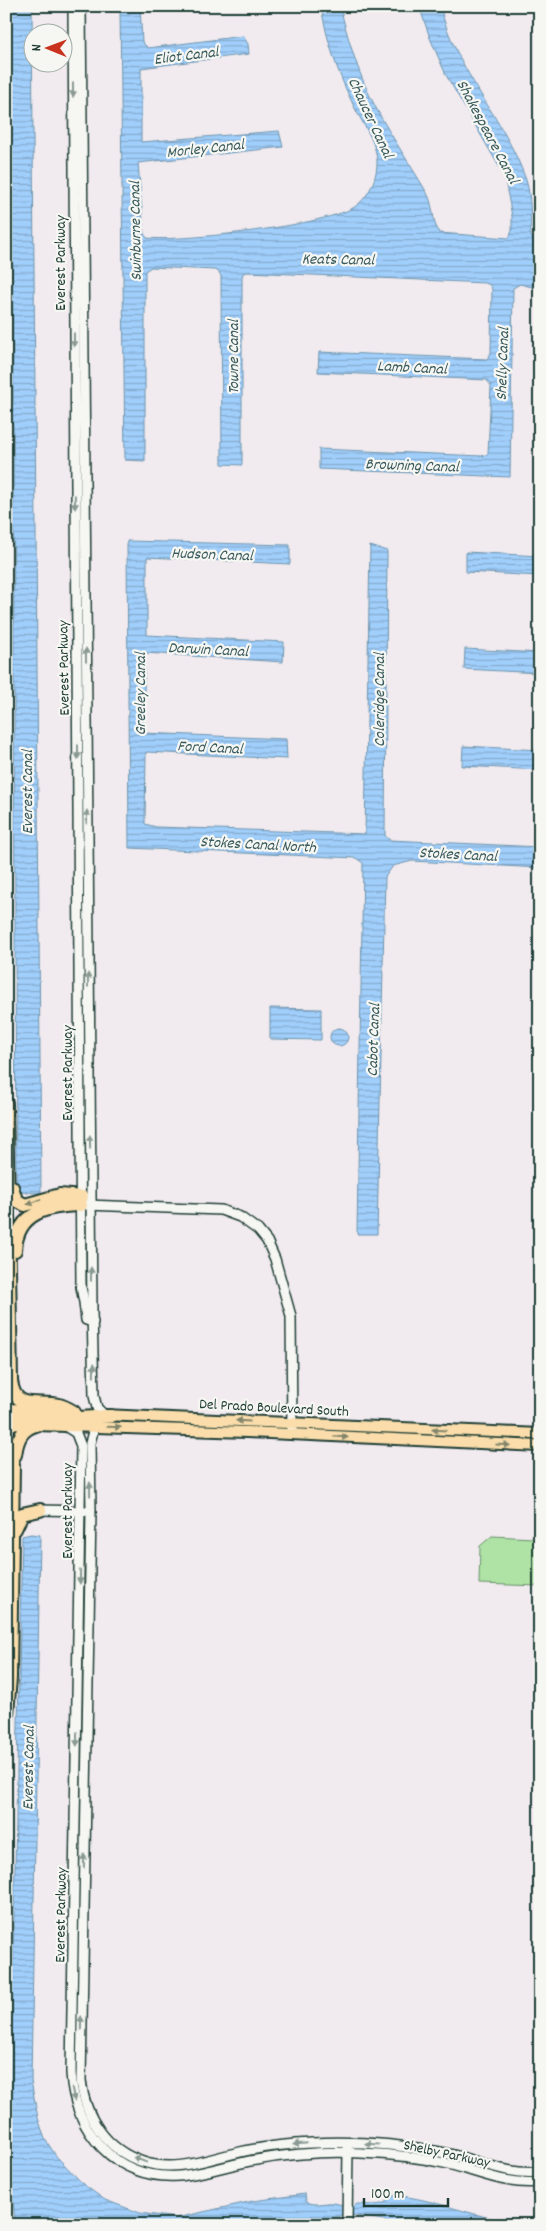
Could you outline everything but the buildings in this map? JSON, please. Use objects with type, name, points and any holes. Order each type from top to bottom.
[{"type":"highway","points":[[6,1103],[12,1188],[18,1202],[30,1204],[48,1197],[60,1195],[84,1203]]},
{"type":"highway","points":[[8,1141],[10,1364],[14,1393],[23,1401],[59,1404],[74,1412]]},
{"type":"highway","points":[[6,1397],[15,1330],[15,1249],[20,1231],[27,1221],[40,1211],[57,1206],[84,1203]]},
{"type":"highway","points":[[6,1726],[10,1678],[12,1538],[8,1424],[14,1416],[79,1418],[107,1415]]},
{"type":"highway","points":[[36,1425],[27,1428],[20,1436],[16,1444],[11,1473],[22,1506],[40,1510]]},
{"type":"highway","points":[[12,1538],[20,1516],[40,1510]]},
{"type":"main road","name":"Del Prado Boulevard South","points":[[6,1409],[540,1434]]},
{"type":"main road","name":"Del Prado Boulevard South","points":[[8,1424],[94,1426],[540,1446]]},
{"type":"street","name":"Everest Parkway","points":[[73,6],[84,316],[82,725]]},
{"type":"street","name":"Everest Parkway","points":[[82,6],[74,316],[84,903],[84,1203],[80,1287],[86,1320],[93,1322],[94,1396],[97,1408],[107,1415]]},
{"type":"street","points":[[74,316],[84,316]]},
{"type":"street","points":[[84,1203],[221,1210],[246,1220],[263,1235],[275,1259],[291,1316],[292,1435]]},
{"type":"street","name":"Everest Parkway","points":[[65,1426],[76,1433],[81,1442],[86,1511]]},
{"type":"street","name":"Everest Parkway","points":[[94,1426],[90,1443],[86,1511],[71,2074],[74,2101],[84,2125],[92,2138],[109,2155],[137,2170],[161,2176],[184,2175],[241,2162],[348,2148]]},
{"type":"street","points":[[40,1510],[86,1511]]},
{"type":"street","name":"Everest Parkway","points":[[82,1707],[81,2062],[83,2097],[88,2113],[100,2132],[115,2147],[127,2155],[149,2164],[180,2166],[246,2151],[287,2145],[348,2148]]},
{"type":"street","name":"Shelby Parkway","points":[[348,2148],[410,2147],[456,2156],[512,2171],[540,2172]]},
{"type":"street","points":[[347,2225],[348,2148]]},
{"type":"street","name":"Shelby Parkway","points":[[348,2148],[444,2163],[510,2180],[540,2182]]},
{"type":"street","points":[[202,2161],[204,2171]]},
{"type":"green space","points":[[492,1536],[534,1538],[540,1545],[540,1586],[479,1584],[480,1546]]},
{"type":"water","name":"Everest Canal","points":[[10,6],[32,6],[32,22],[22,22],[22,72],[33,72],[41,1192],[38,1193],[19,1192],[16,1188],[13,425],[6,413],[6,408],[13,402]]},
{"type":"water","points":[[120,6],[140,6],[142,42],[148,48],[243,36],[248,44],[249,54],[141,68],[141,142],[279,131],[283,147],[138,163],[144,234],[147,238],[165,239],[222,235],[288,226],[341,213],[361,202],[372,185],[377,159],[370,136],[346,89],[326,30],[321,6],[340,6],[352,51],[364,83],[375,107],[427,193],[439,233],[509,238],[512,231],[512,216],[504,175],[446,75],[419,6],[440,6],[457,52],[517,158],[526,180],[529,194],[531,237],[540,242],[540,289],[520,284],[513,288],[510,477],[319,469],[319,449],[482,456],[488,454],[491,386],[487,380],[318,372],[319,352],[487,359],[491,353],[492,289],[490,285],[485,283],[243,273],[242,465],[222,464],[221,276],[215,270],[151,267],[145,271],[145,461],[125,460]]},
{"type":"water","points":[[127,541],[290,545],[290,564],[147,557],[147,635],[284,642],[283,662],[145,653],[143,733],[286,739],[287,759],[146,752],[145,824],[156,827],[365,834],[370,546],[387,551],[385,836],[390,840],[540,847],[540,868],[412,861],[393,866],[385,877],[377,1234],[357,1234],[363,863],[356,858],[129,848]]},
{"type":"water","points":[[466,552],[540,556],[540,576],[466,572]]},
{"type":"water","points":[[465,649],[540,653],[540,673],[464,669]]},
{"type":"water","points":[[463,746],[540,750],[540,770],[462,766]]},
{"type":"water","points":[[270,1008],[321,1009],[321,1040],[270,1039]]},
{"type":"water","points":[[335,1028],[343,1028],[348,1033],[346,1044],[335,1046],[330,1041],[330,1033]]},
{"type":"water","name":"Everest Canal","points":[[40,1535],[31,2081],[38,2118],[45,2139],[56,2156],[84,2185],[105,2200],[140,2213],[176,2218],[253,2201],[305,2194],[306,2201],[313,2204],[334,2203],[353,2207],[357,2204],[381,2204],[390,2195],[428,2201],[502,2220],[540,2223],[540,2225],[389,2225],[384,2220],[342,2214],[338,2217],[310,2219],[305,2225],[15,2225],[9,2147],[22,1536]]},
{"type":"water label","name":"Eliot Canal","points":[[186,54]]},
{"type":"water label","name":"Chaucer Canal","points":[[372,117]]},
{"type":"water label","name":"Shakespeare Canal","points":[[489,131]]},
{"type":"water label","name":"Morley Canal","points":[[205,147]]},
{"type":"water label","name":"Swinburne Canal","points":[[134,231]]},
{"type":"water label","name":"Keats Canal","points":[[338,258]]},
{"type":"water label","name":"Towne Canal","points":[[232,357]]},
{"type":"water label","name":"Shelly Canal","points":[[501,364]]},
{"type":"water label","name":"Lamb Canal","points":[[412,366]]},
{"type":"water label","name":"Browning Canal","points":[[412,464]]},
{"type":"water label","name":"Hudson Canal","points":[[212,553]]},
{"type":"water label","name":"Darwin Canal","points":[[208,648]]},
{"type":"water label","name":"Greeley Canal","points":[[139,694]]},
{"type":"water label","name":"Coleridge Canal","points":[[378,700]]},
{"type":"water label","name":"Ford Canal","points":[[210,746]]},
{"type":"water label","name":"Stokes Canal North","points":[[258,843]]},
{"type":"water label","name":"Stokes Canal","points":[[458,853]]},
{"type":"water label","name":"Cabot Canal","points":[[372,1040]]}]
